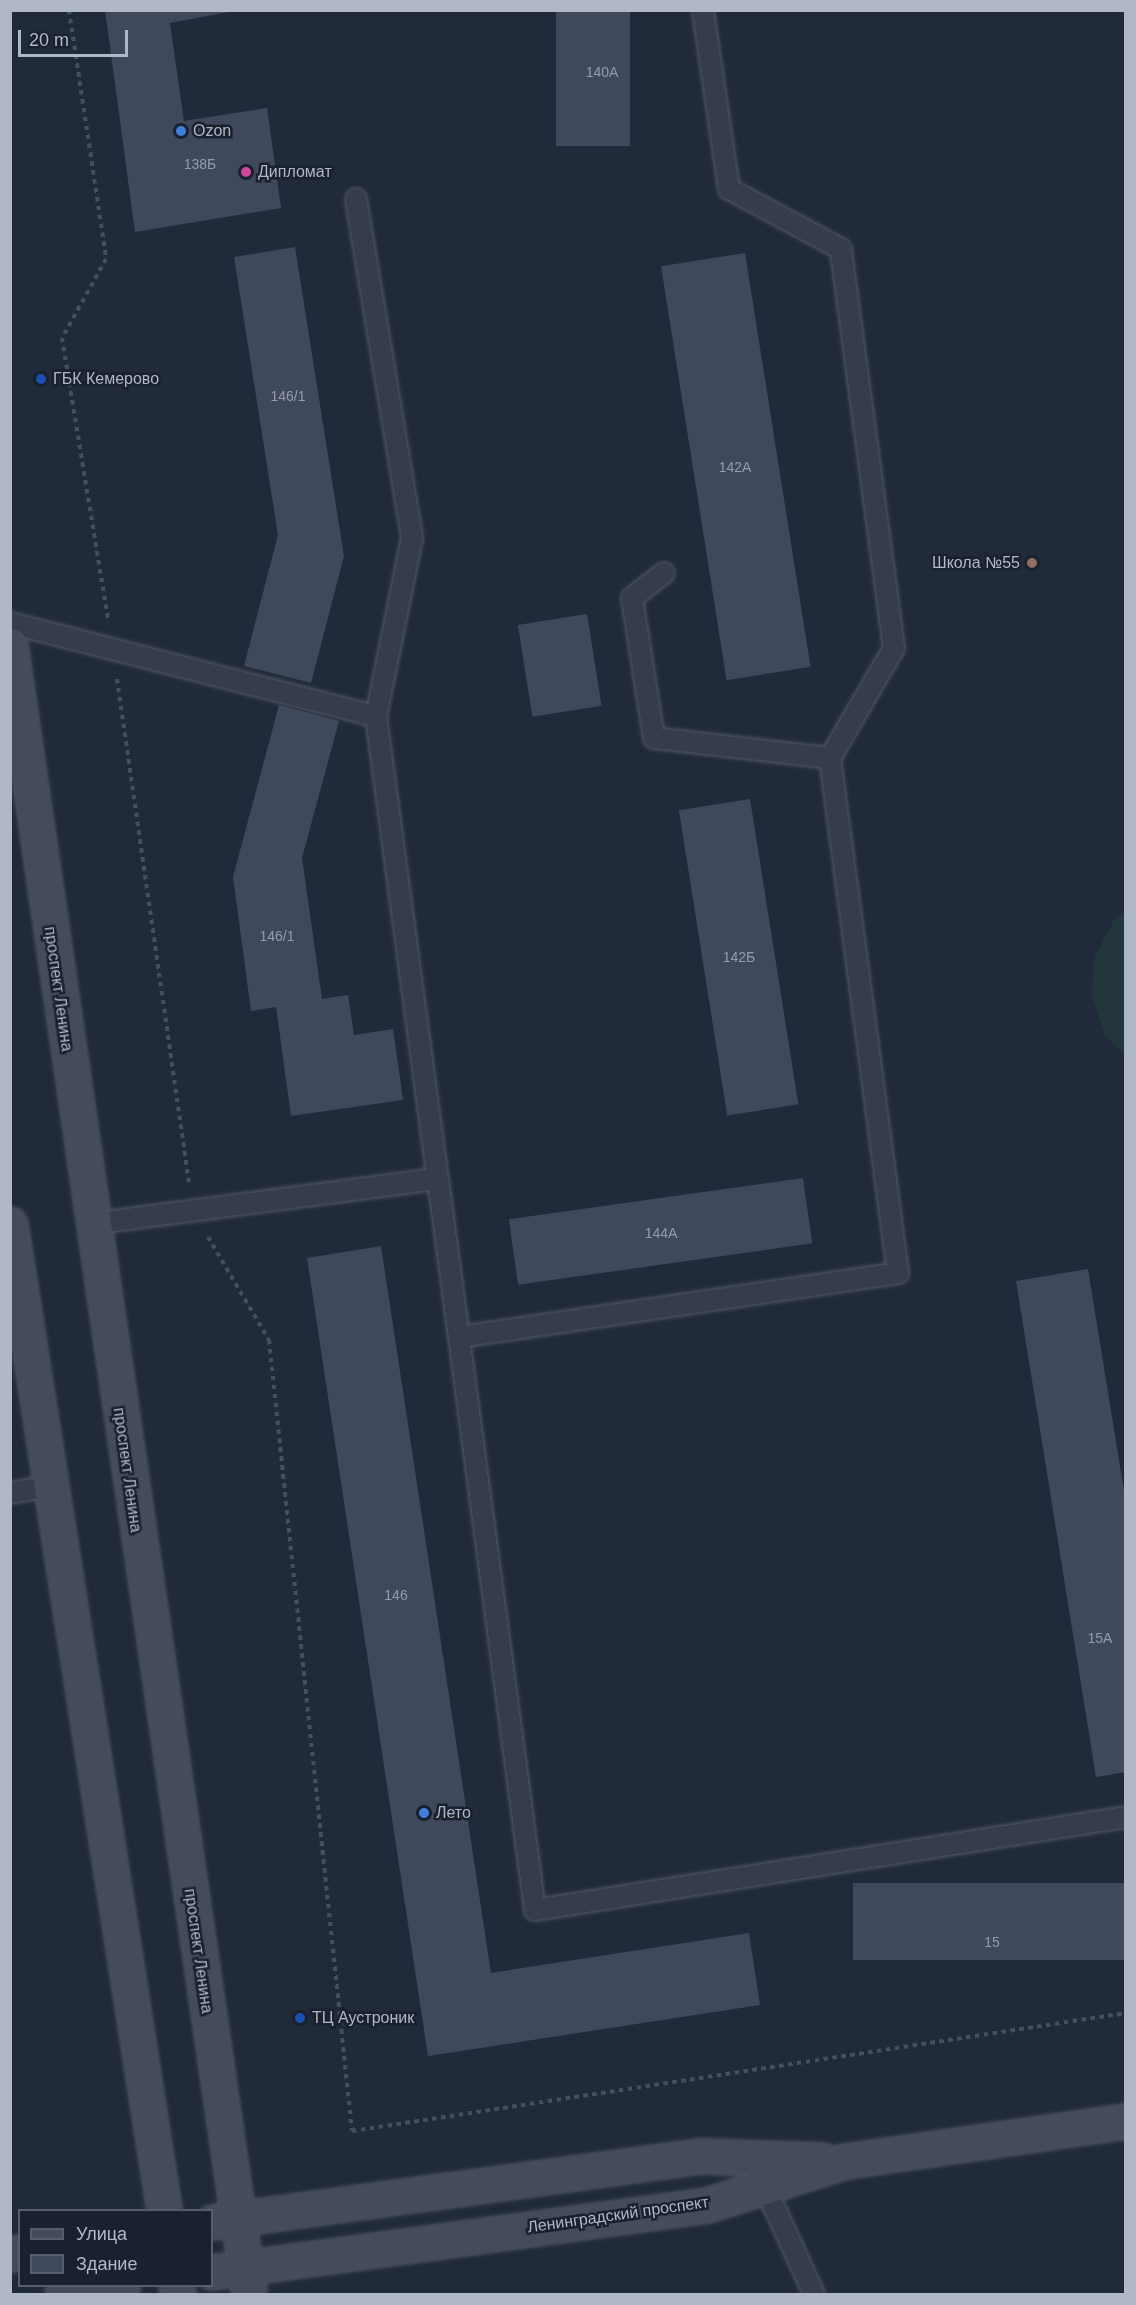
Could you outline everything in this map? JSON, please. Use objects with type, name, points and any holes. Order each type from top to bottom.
[{"type":"main road","name":"проспект Ленина","points":[[10,645],[225,2220],[247,2281]]},
{"type":"main road","points":[[10,1224],[164,2209]]},
{"type":"main road","name":"Ленинградский проспект","points":[[213,2272],[247,2281],[707,2205],[845,2161],[1125,2121]]},
{"type":"main road","points":[[225,2220],[703,2156],[845,2161]]},
{"type":"main road","points":[[62,2295],[115,2287]]},
{"type":"lane","points":[[460,1337],[898,1273],[830,758],[894,648],[841,249],[729,189],[703,10]]},
{"type":"lane","points":[[356,200],[412,538],[376,716],[535,1910],[1125,1817]]},
{"type":"lane","points":[[664,573],[632,598],[654,738],[830,758]]},
{"type":"lane","points":[[10,623],[376,716]]},
{"type":"lane","points":[[90,1224],[438,1179]]},
{"type":"lane","points":[[10,1493],[50,1486]]},
{"type":"lane","points":[[765,2187],[814,2295]]},
{"type":"path","points":[[69,10],[106,259],[62,338],[113,649],[194,1212],[269,1340],[352,2131],[1125,2013]]},
{"type":"green space","points":[[1125,913],[1125,1054],[1105,1035],[1091,994],[1095,956],[1114,920]]},
{"type":"building","points":[[105,10],[239,10],[170,23],[184,121],[267,108],[281,208],[135,232]]},
{"type":"building","points":[[556,10],[630,10],[630,146],[556,146]]},
{"type":"building","points":[[295,247],[344,556],[311,683],[244,666],[278,535],[234,257]]},
{"type":"building","points":[[745,253],[811,667],[727,680],[661,266]]},
{"type":"building","points":[[587,614],[602,706],[532,717],[518,625]]},
{"type":"building","points":[[279,705],[339,721],[302,858],[322,999],[348,995],[354,1035],[393,1029],[403,1100],[291,1116],[276,1007],[251,1011],[233,877]]},
{"type":"building","points":[[750,799],[798,1104],[727,1115],[679,810]]},
{"type":"building","points":[[803,1178],[812,1243],[518,1285],[509,1219]]},
{"type":"building","points":[[381,1246],[491,1973],[749,1933],[760,2005],[428,2056],[307,1258]]},
{"type":"building","points":[[1088,1269],[1126,1503],[1126,1772],[1096,1777],[1016,1281]]},
{"type":"building","points":[[853,1883],[1126,1883],[1126,1960],[853,1960]]},
{"type":"place","name":"Ozon","points":[[181,131]]},
{"type":"place","name":"Дипломат","points":[[246,172]]},
{"type":"place","name":"ГБК Кемерово","points":[[41,379]]},
{"type":"place","name":"Школа №55","points":[[1032,563]]},
{"type":"place","name":"Лето","points":[[424,1813]]},
{"type":"place","name":"ТЦ Аустроник","points":[[300,2018]]}]
